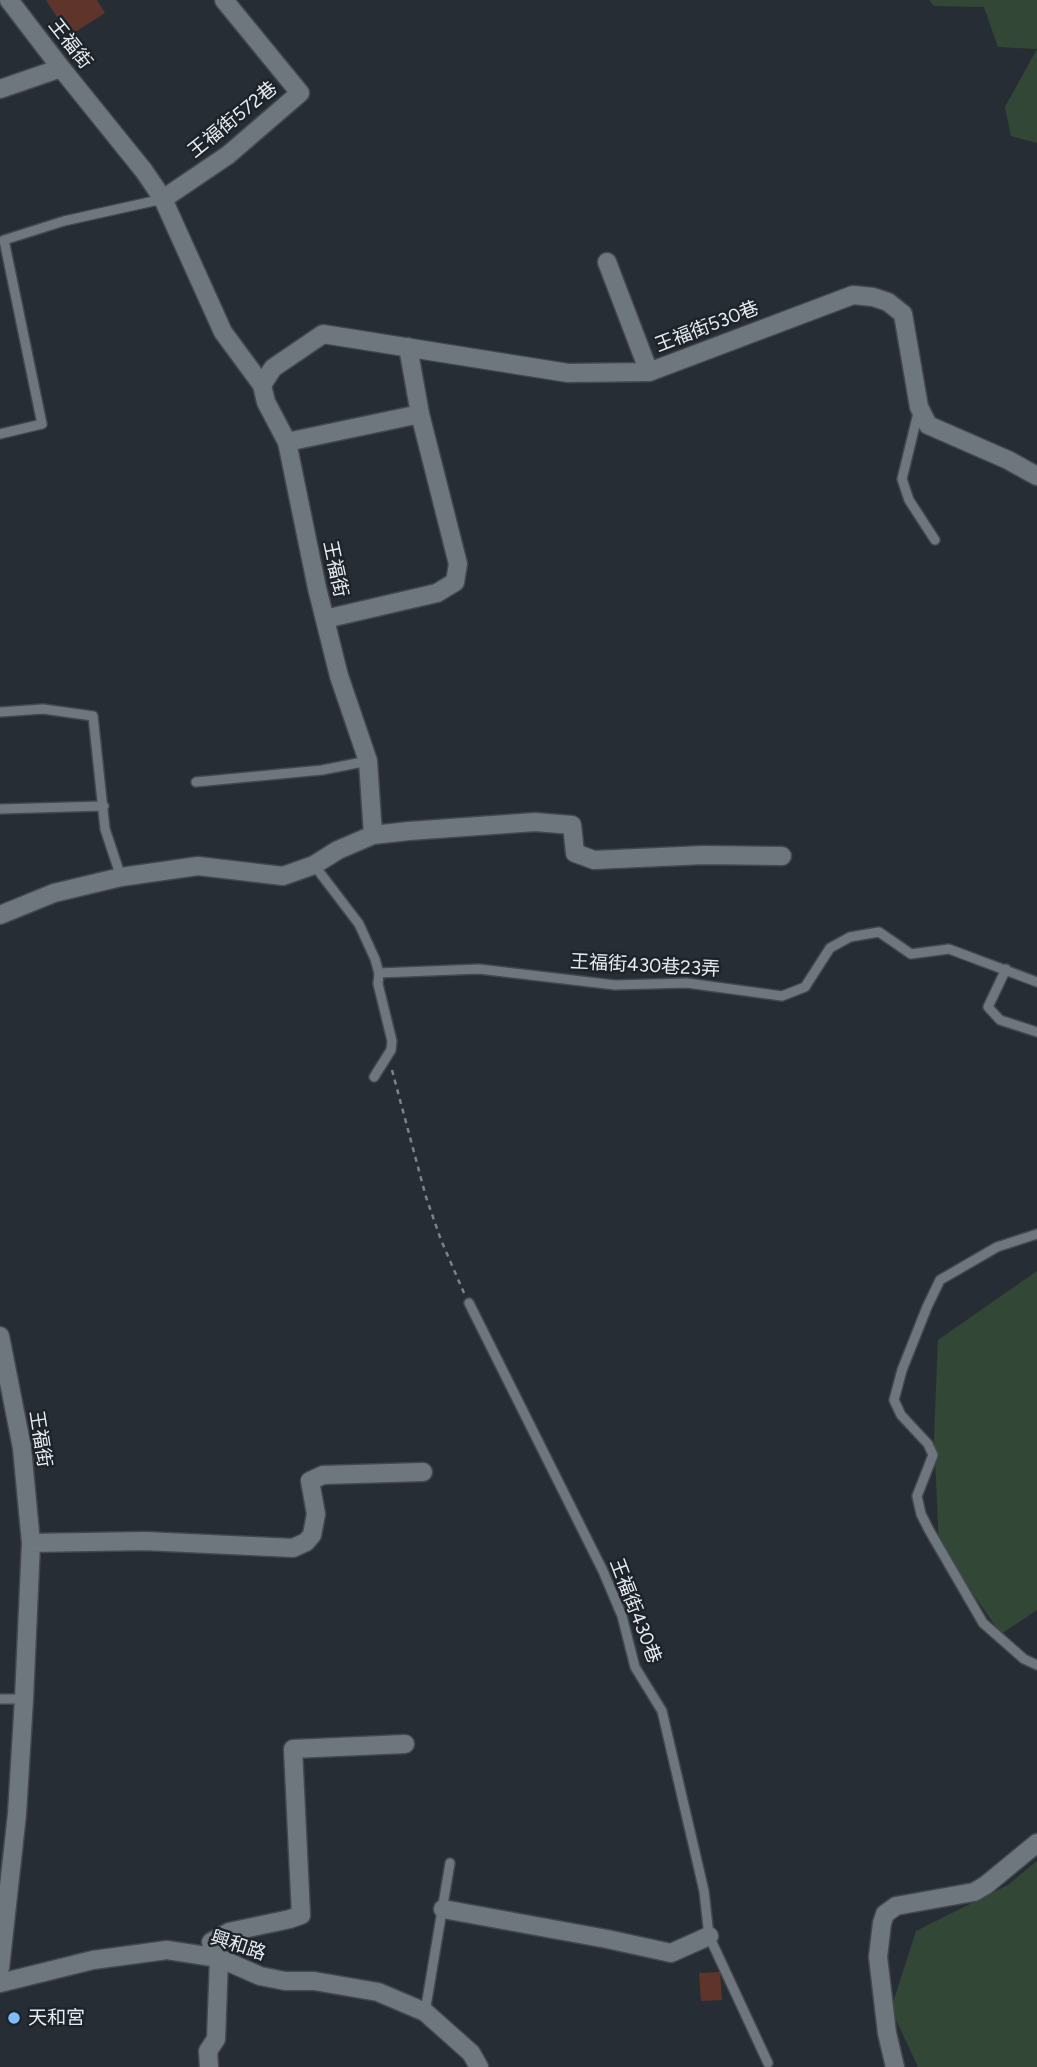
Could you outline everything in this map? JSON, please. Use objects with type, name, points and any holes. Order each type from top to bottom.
[{"type":"street","name":"王福街","points":[[9,0],[144,171],[163,199],[223,332],[262,385],[266,402],[287,442],[339,676],[368,761],[373,835]]},
{"type":"street","name":"王福街572巷","points":[[163,199],[228,155],[300,93],[224,0]]},
{"type":"street","points":[[0,89],[61,68]]},
{"type":"street","points":[[607,262],[649,372]]},
{"type":"street","name":"王福街530巷","points":[[262,385],[273,368],[323,334],[568,373],[649,372],[852,295],[888,302],[903,314],[919,407]]},
{"type":"street","points":[[325,619],[437,593],[455,582],[458,564],[420,414],[408,347]]},
{"type":"street","points":[[919,407],[928,425],[1037,476]]},
{"type":"street","points":[[287,442],[420,414]]},
{"type":"street","points":[[0,915],[54,893],[121,877],[198,866],[284,876],[314,865],[338,850],[373,835],[535,822],[572,825],[575,853],[594,860],[704,855],[782,856]]},
{"type":"street","name":"王福街","points":[[0,1336],[22,1448],[31,1543],[24,1699],[8,1814],[0,1968]]},
{"type":"street","points":[[31,1543],[145,1541],[293,1548],[306,1542],[312,1535],[316,1514],[310,1481],[323,1475],[424,1472]]},
{"type":"street","points":[[209,2067],[208,2051],[216,2039],[219,1958],[211,1942],[229,1933],[301,1915],[293,1749],[404,1744]]},
{"type":"street","points":[[895,2067],[887,2033],[878,1957],[885,1914],[896,1906],[974,1892],[1037,1843]]},
{"type":"street","points":[[443,1909],[671,1953],[709,1936]]},
{"type":"street","name":"興和路","points":[[0,1983],[93,1960],[167,1950],[219,1958],[260,1976],[285,1981],[314,1981],[378,1992],[425,2012],[471,2053],[480,2067]]},
{"type":"lane","points":[[0,434],[43,424],[4,240],[64,221],[163,199]]},
{"type":"lane","points":[[919,407],[902,479],[909,500],[935,540]]},
{"type":"lane","points":[[0,712],[43,709],[93,716],[105,829],[121,877]]},
{"type":"lane","points":[[196,782],[322,770],[368,761]]},
{"type":"lane","points":[[0,809],[103,806]]},
{"type":"lane","points":[[314,865],[359,924],[379,973],[378,984],[392,1041],[389,1056],[374,1077]]},
{"type":"lane","name":"王福街430巷23弄","points":[[379,973],[478,969],[615,985],[687,983],[782,996],[806,987],[830,948],[850,937],[879,932],[911,954],[949,949],[1037,982]]},
{"type":"lane","points":[[1006,969],[988,1007],[1000,1020],[1037,1032]]},
{"type":"lane","points":[[1037,1234],[996,1247],[940,1280],[902,1370],[894,1400],[901,1415],[928,1444],[933,1455],[917,1496],[929,1530],[984,1623],[1024,1659],[1037,1665]]},
{"type":"lane","name":"王福街430巷","points":[[469,1303],[603,1571],[622,1616],[635,1667],[662,1711],[705,1891],[709,1936],[768,2063]]},
{"type":"lane","points":[[0,1699],[24,1699]]},
{"type":"lane","points":[[425,2012],[450,1863]]},
{"type":"path","points":[[389,1056],[426,1197],[469,1303]]},
{"type":"green space","points":[[929,0],[1037,0],[1037,49],[998,47],[984,7],[934,6]]},
{"type":"green space","points":[[1037,49],[1037,143],[1011,136],[1005,107]]},
{"type":"green space","points":[[1037,1271],[1037,1610],[1001,1634],[939,1545],[934,1437],[938,1340]]},
{"type":"green space","points":[[1037,1861],[1037,2067],[918,2067],[891,2009],[916,1931],[1008,1885]]},
{"type":"building","points":[[46,0],[97,0],[105,13],[69,36]]},
{"type":"building","points":[[720,1972],[722,2000],[701,2001],[699,1973]]},
{"type":"place","name":"天和宮","points":[[14,2018]]}]
